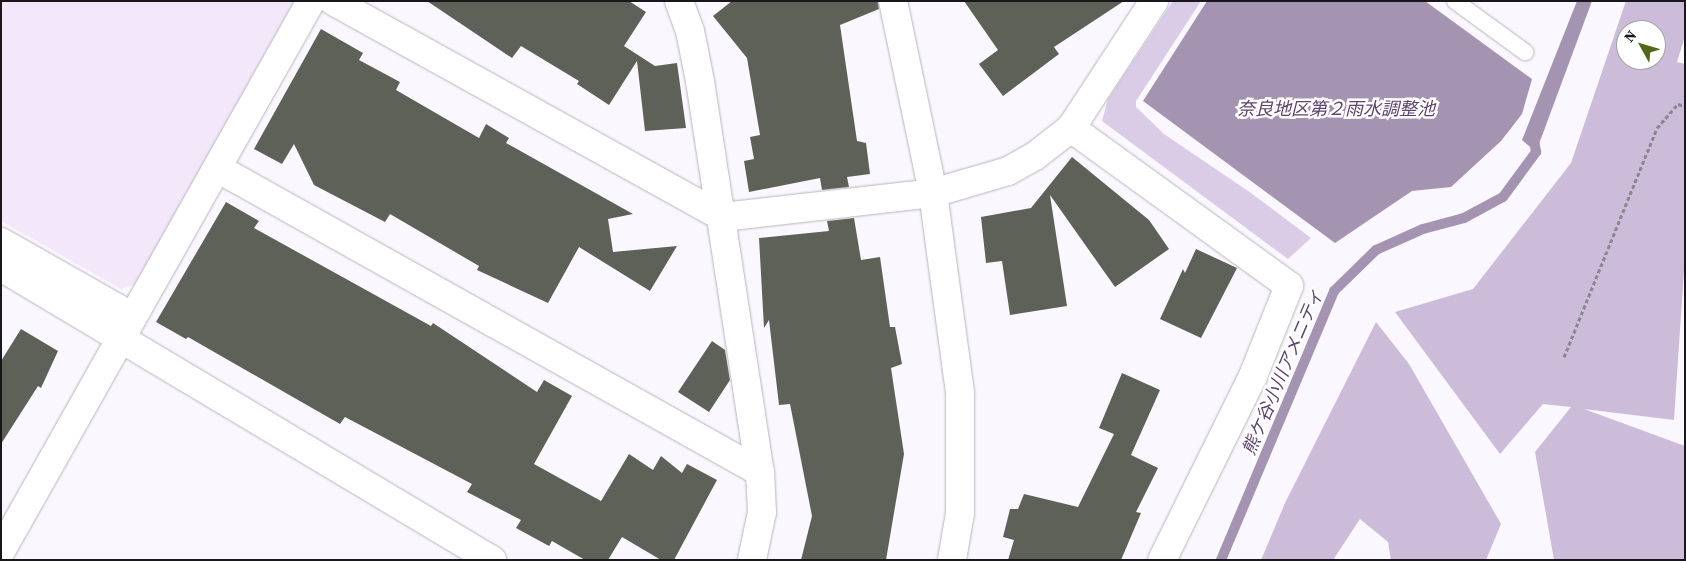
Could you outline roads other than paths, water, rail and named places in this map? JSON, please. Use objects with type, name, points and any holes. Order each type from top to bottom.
[{"type":"street","points":[[1,551],[311,1]]},
{"type":"street","points":[[333,1],[723,217],[933,193],[1008,171],[1035,156],[1071,128],[1154,1]]},
{"type":"street","points":[[680,1],[690,31],[723,217],[760,472],[762,512],[752,560]]},
{"type":"street","points":[[892,1],[933,193],[960,394],[960,513],[952,560]]},
{"type":"street","points":[[1071,128],[1289,286],[1253,376],[1162,560]]},
{"type":"street","points":[[217,168],[760,472]]},
{"type":"street","points":[[1,240],[127,327],[492,560]]},
{"type":"street","points":[[1,267],[127,327]]},
{"type":"lane","points":[[1455,1],[1525,52]]},
{"type":"water","name":"奈良地区第２雨水調整池","points":[[1207,1],[1425,1],[1532,79],[1522,114],[1501,141],[1451,187],[1412,191],[1335,243],[1143,101]]},
{"type":"water","points":[[1577,1],[1592,1],[1536,152],[1522,140]]},
{"type":"waterway","name":"熊ケ谷小川アメニティ","points":[[1221,560],[1334,291],[1376,250],[1423,229],[1464,218],[1503,197],[1536,152],[1534,140]]}]
